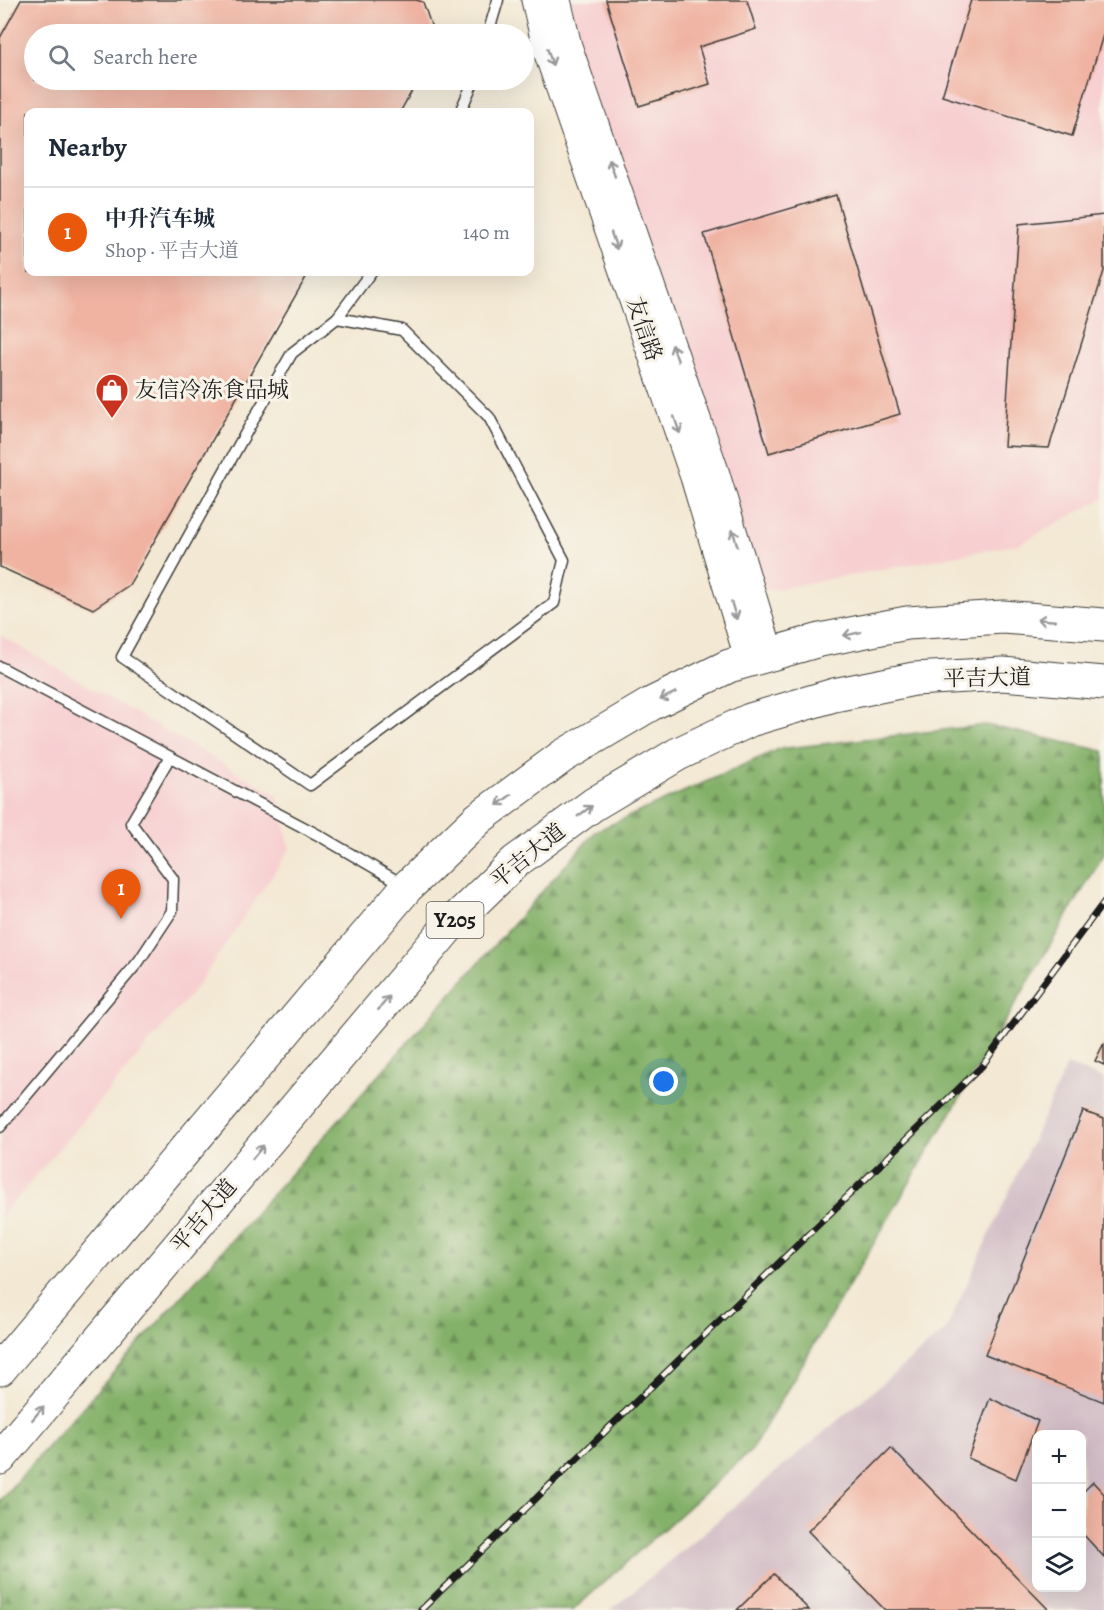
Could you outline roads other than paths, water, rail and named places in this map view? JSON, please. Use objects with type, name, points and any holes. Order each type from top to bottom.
[{"type":"main road","name":"Y205","points":[[0,1369],[407,887],[479,818],[563,756],[651,704],[729,666],[820,640],[907,623],[1003,617],[1104,625]]},
{"type":"main road","name":"平吉大道","points":[[0,1458],[449,926],[515,862],[594,804],[678,754],[750,720],[834,695],[914,679],[992,675],[1097,682]]},
{"type":"street","name":"友信路","points":[[535,0],[547,51],[694,477],[760,658]]},
{"type":"street","name":"友信路","points":[[557,0],[568,46],[715,471],[760,658]]},
{"type":"lane","points":[[491,24],[498,0]]},
{"type":"lane","points":[[462,108],[470,90]]},
{"type":"lane","points":[[337,318],[402,330],[489,417],[564,560],[554,603],[310,785],[122,657],[292,353],[337,318],[368,276]]},
{"type":"lane","points":[[0,667],[320,836],[407,887]]},
{"type":"lane","points":[[0,1126],[139,961],[172,911],[173,879],[131,823],[170,757]]},
{"type":"railway","points":[[421,1610],[982,1066],[1104,902]]},
{"type":"place","name":"友信冷冻食品城","points":[[112,419]]},
{"type":"place","name":"中升汽车城","points":[[121,919]]}]
